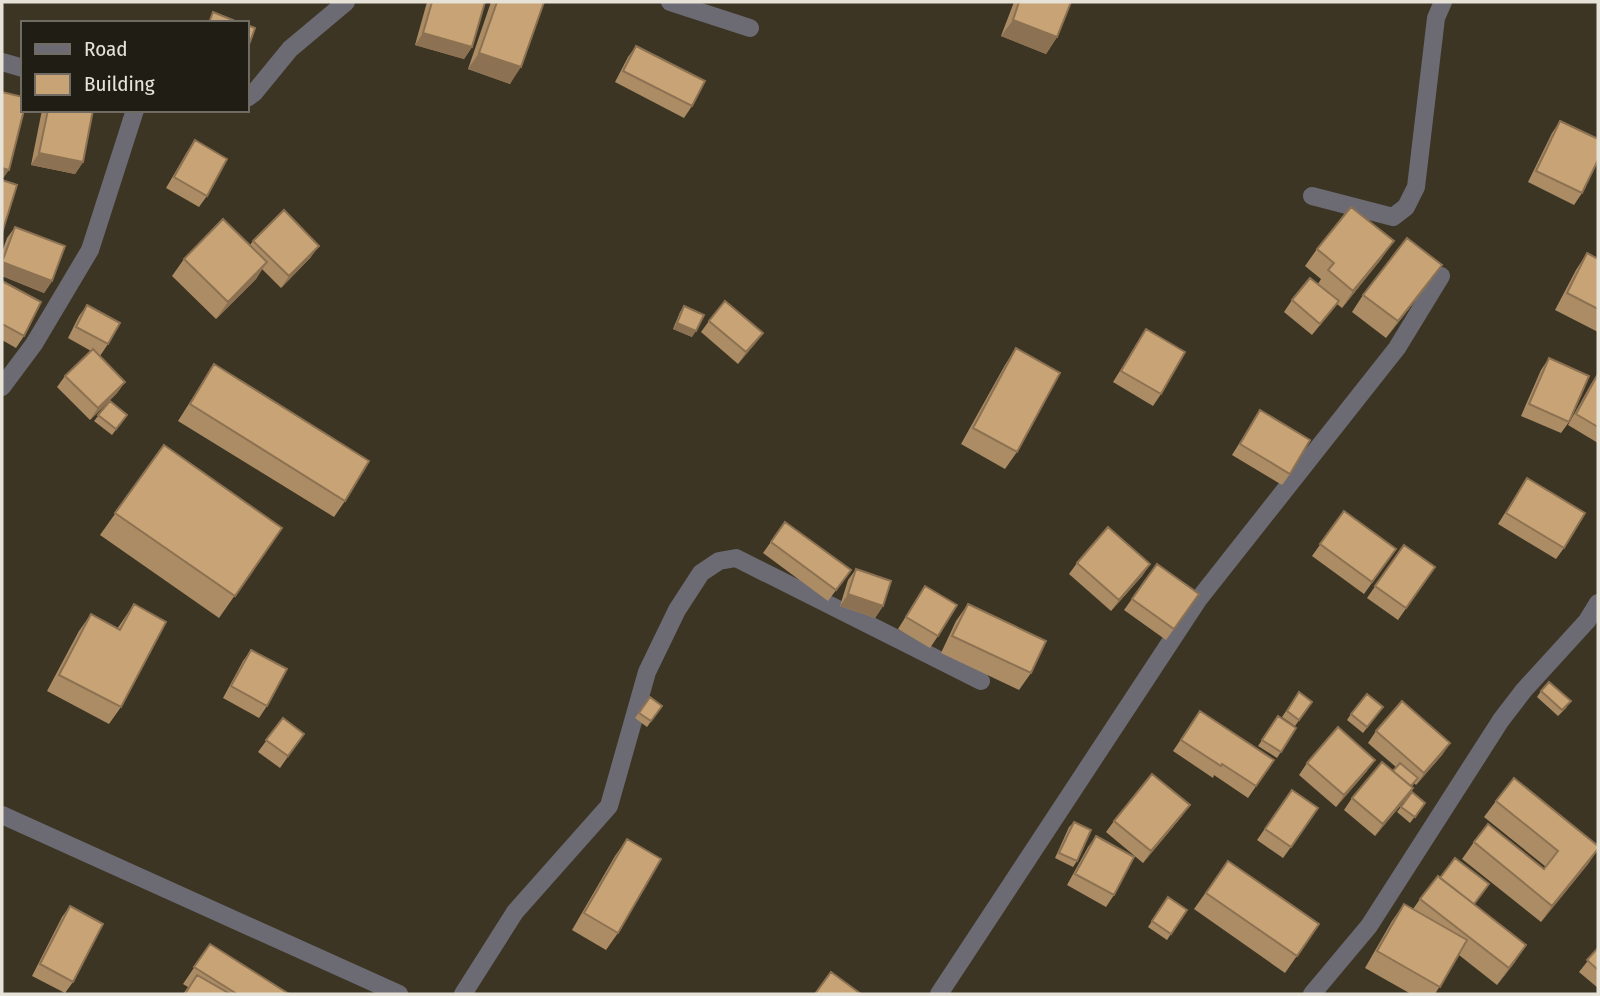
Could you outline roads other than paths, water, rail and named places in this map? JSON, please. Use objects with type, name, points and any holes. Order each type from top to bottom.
[{"type":"street","points":[[248,97],[290,49],[346,2]]},
{"type":"street","points":[[670,2],[750,28]]},
{"type":"street","points":[[1312,196],[1393,216],[1406,207],[1416,187],[1436,18],[1443,2]]},
{"type":"street","points":[[2,62],[21,67]]},
{"type":"street","points":[[2,387],[34,344],[90,250],[134,112]]},
{"type":"street","points":[[939,994],[1198,600],[1397,348],[1441,276]]},
{"type":"street","points":[[463,994],[514,912],[609,806],[647,672],[677,610],[701,573],[719,561],[736,558],[981,681]]},
{"type":"street","points":[[1312,994],[1369,926],[1501,720],[1524,690],[1587,621],[1598,603]]},
{"type":"street","points":[[2,815],[387,992]]}]
